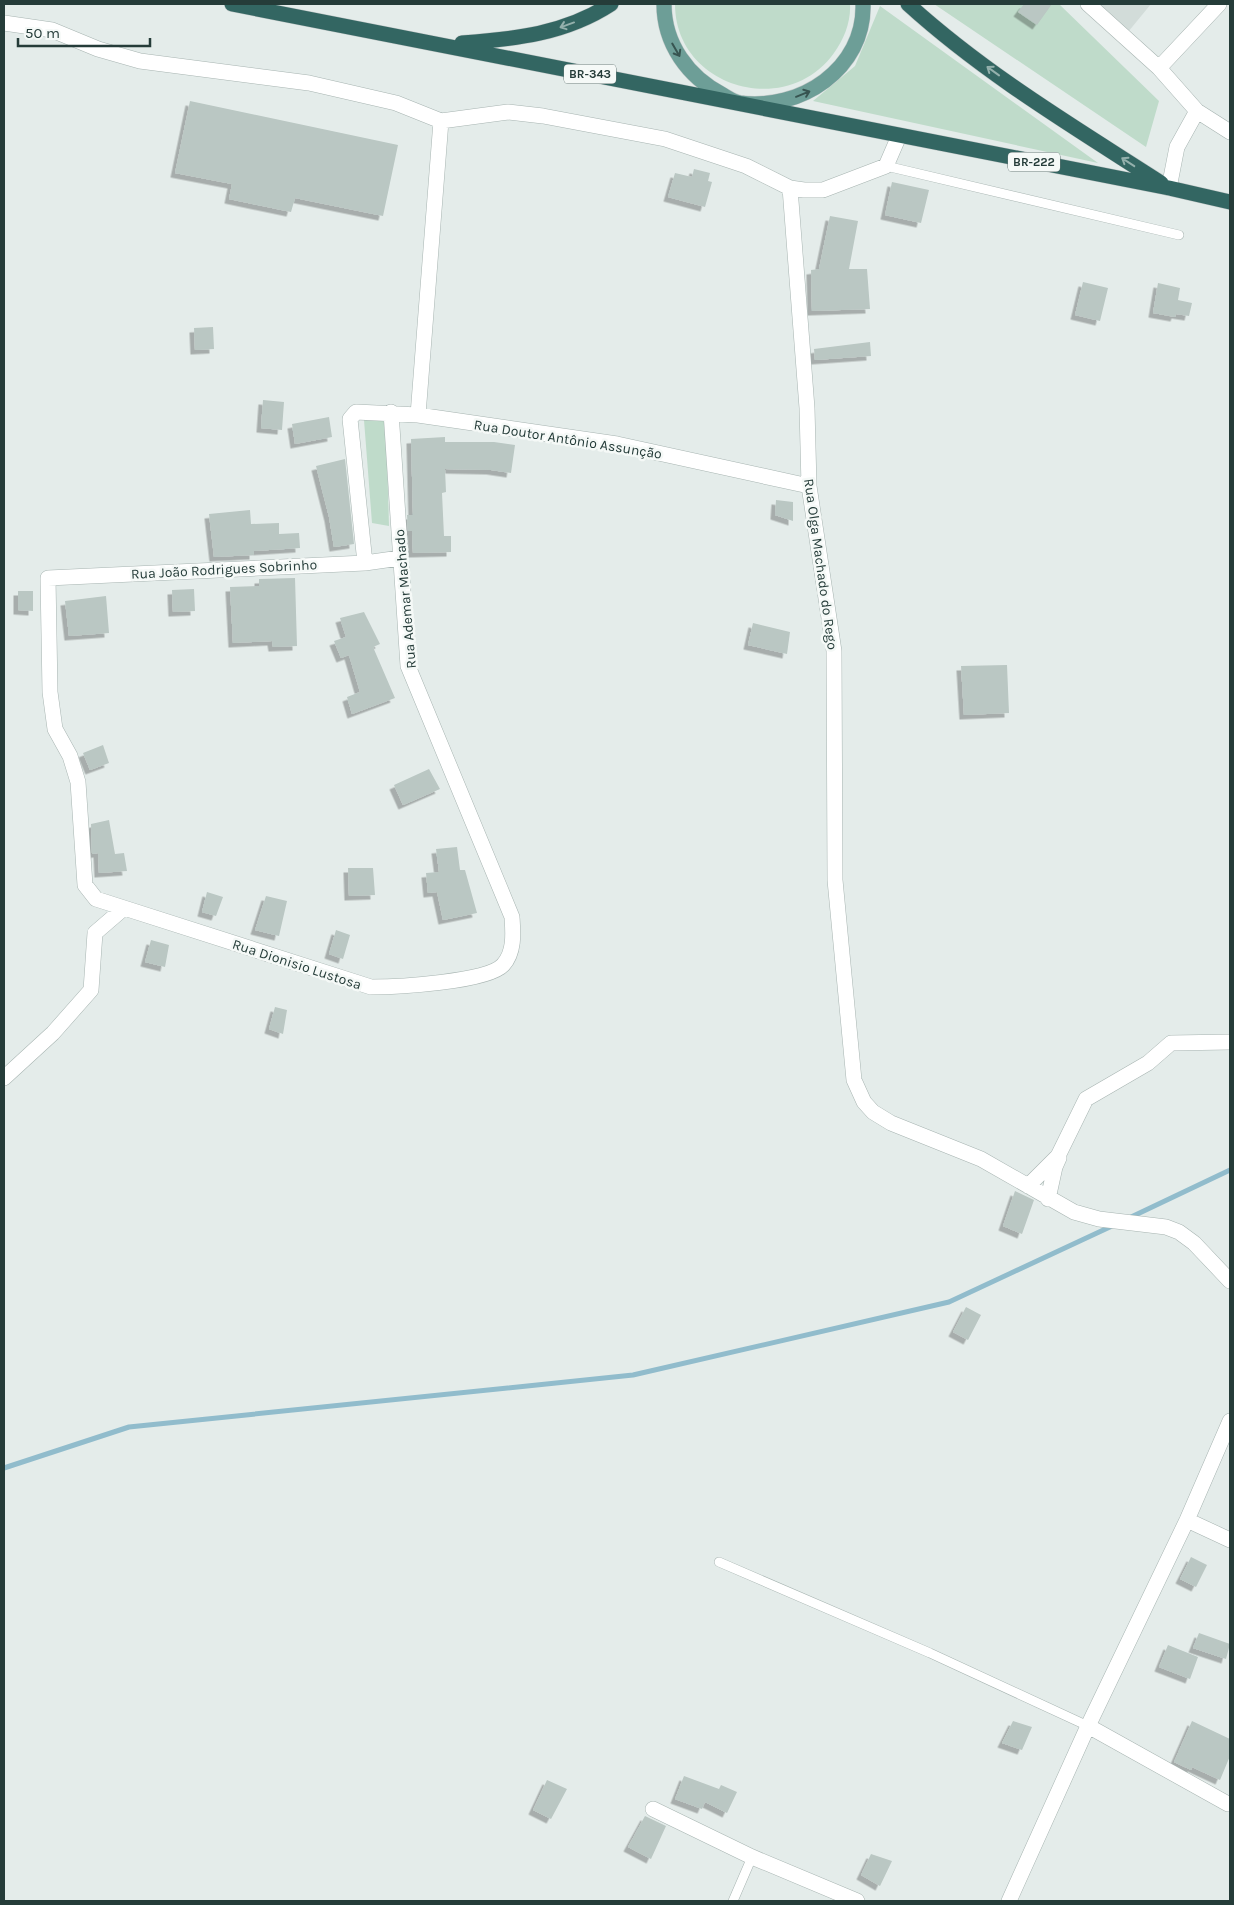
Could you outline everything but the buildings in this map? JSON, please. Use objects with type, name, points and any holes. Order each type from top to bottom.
[{"type":"highway","name":"BR-343","points":[[232,4],[738,103]]},
{"type":"highway","points":[[443,44],[522,38],[569,26],[611,4]]},
{"type":"highway","points":[[908,4],[941,34],[1038,104],[1169,188]]},
{"type":"highway","name":"BR-222","points":[[738,103],[1169,188],[1230,202]]},
{"type":"main road","name":"BR-222","points":[[664,4],[664,18],[673,46],[689,70],[711,89],[738,103],[788,100],[812,90],[833,75],[849,55],[859,32],[863,4]]},
{"type":"street","points":[[1088,4],[1159,68],[1196,110],[1230,132]]},
{"type":"street","points":[[1159,68],[1219,4]]},
{"type":"street","points":[[4,23],[52,30],[98,49],[140,60],[309,83],[396,103],[441,121],[508,112],[543,116],[665,139],[746,166],[790,188],[823,190],[886,166],[898,136]]},
{"type":"street","points":[[1169,188],[1177,148],[1196,110]]},
{"type":"street","points":[[418,415],[441,121]]},
{"type":"street","name":"Rua Olga Machado do Rego","points":[[790,188],[807,408],[809,486],[834,651],[835,880],[854,1080],[864,1102],[873,1112],[890,1123],[981,1159],[1028,1186],[1048,1200],[1074,1212],[1099,1219],[1166,1227],[1179,1232],[1194,1243],[1230,1281]]},
{"type":"street","name":"Rua Doutor Antônio Assunção","points":[[365,563],[350,419],[356,412],[391,412],[418,415],[618,444],[809,486]]},
{"type":"street","name":"Rua Ademar Machado","points":[[391,412],[408,666],[512,916]]},
{"type":"street","name":"Rua João Rodrigues Sobrinho","points":[[84,882],[78,782],[70,756],[55,729],[50,692],[48,578],[365,563],[400,558]]},
{"type":"street","name":"Rua Dionisio Lustosa","points":[[84,882],[86,889],[96,899],[371,987],[403,986],[484,975],[502,965],[510,951],[513,936],[512,916]]},
{"type":"street","points":[[4,1078],[53,1033],[91,990],[95,934],[124,908]]},
{"type":"street","points":[[1028,1186],[1058,1156],[1086,1099],[1148,1063],[1171,1044],[1230,1042]]},
{"type":"street","points":[[1048,1200],[1054,1167],[1074,1126],[1106,1093],[1140,1066],[1192,1046],[1230,1047]]},
{"type":"street","points":[[1009,1901],[1088,1726],[1187,1520],[1230,1421]]},
{"type":"street","points":[[1187,1520],[1230,1540]]},
{"type":"street","points":[[1088,1726],[1229,1805]]},
{"type":"street","points":[[653,1809],[752,1857],[857,1901]]},
{"type":"lane","points":[[886,166],[1179,236]]},
{"type":"lane","points":[[719,1562],[930,1653],[1088,1726]]},
{"type":"lane","points":[[733,1901],[752,1857]]},
{"type":"shaded area","points":[[1097,4],[1151,4],[1128,32]]},
{"type":"green space","points":[[675,4],[850,4],[850,11],[846,30],[838,48],[813,74],[789,85],[763,89],[736,85],[713,74],[693,56],[680,33]]},
{"type":"green space","points":[[934,4],[1059,4],[1159,101],[1146,147]]},
{"type":"green space","points":[[880,6],[1098,163],[813,101],[855,66]]},
{"type":"green space","points":[[364,420],[386,420],[389,526],[372,523]]},
{"type":"waterway","points":[[1129,1218],[1230,1170]]},
{"type":"waterway","points":[[4,1468],[129,1427],[633,1375],[949,1302],[1112,1226]]}]
